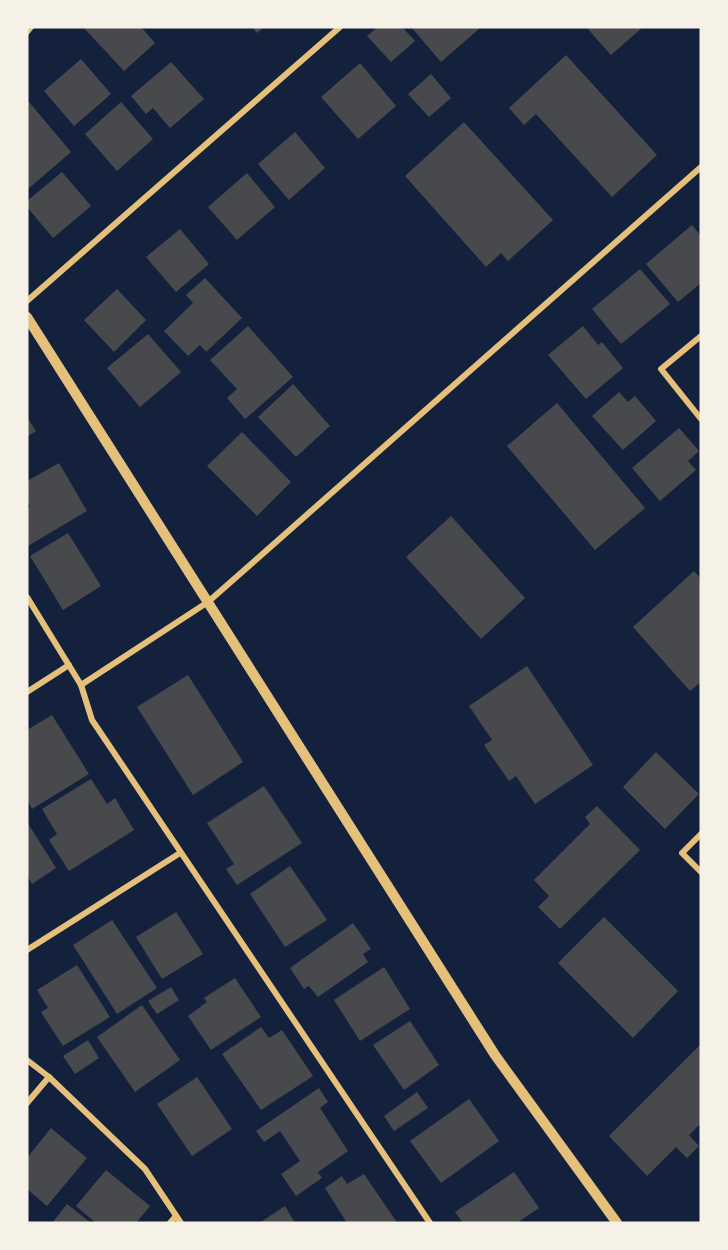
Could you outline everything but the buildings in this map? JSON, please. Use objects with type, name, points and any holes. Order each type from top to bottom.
[{"type":"street","points":[[27,32],[30,27]]},
{"type":"street","points":[[27,301],[340,27]]},
{"type":"street","points":[[81,685],[208,602],[701,167]]},
{"type":"street","points":[[27,317],[495,1054],[617,1223]]},
{"type":"street","points":[[701,336],[661,369],[701,418]]},
{"type":"street","points":[[27,597],[81,685],[92,720],[430,1223]]},
{"type":"street","points":[[27,692],[69,665]]},
{"type":"street","points":[[701,834],[682,853],[701,872]]},
{"type":"street","points":[[27,950],[180,852]]},
{"type":"street","points":[[27,1060],[49,1077],[145,1169],[181,1223]]},
{"type":"street","points":[[27,1103],[49,1077]]},
{"type":"street","points":[[170,1223],[176,1216]]}]
